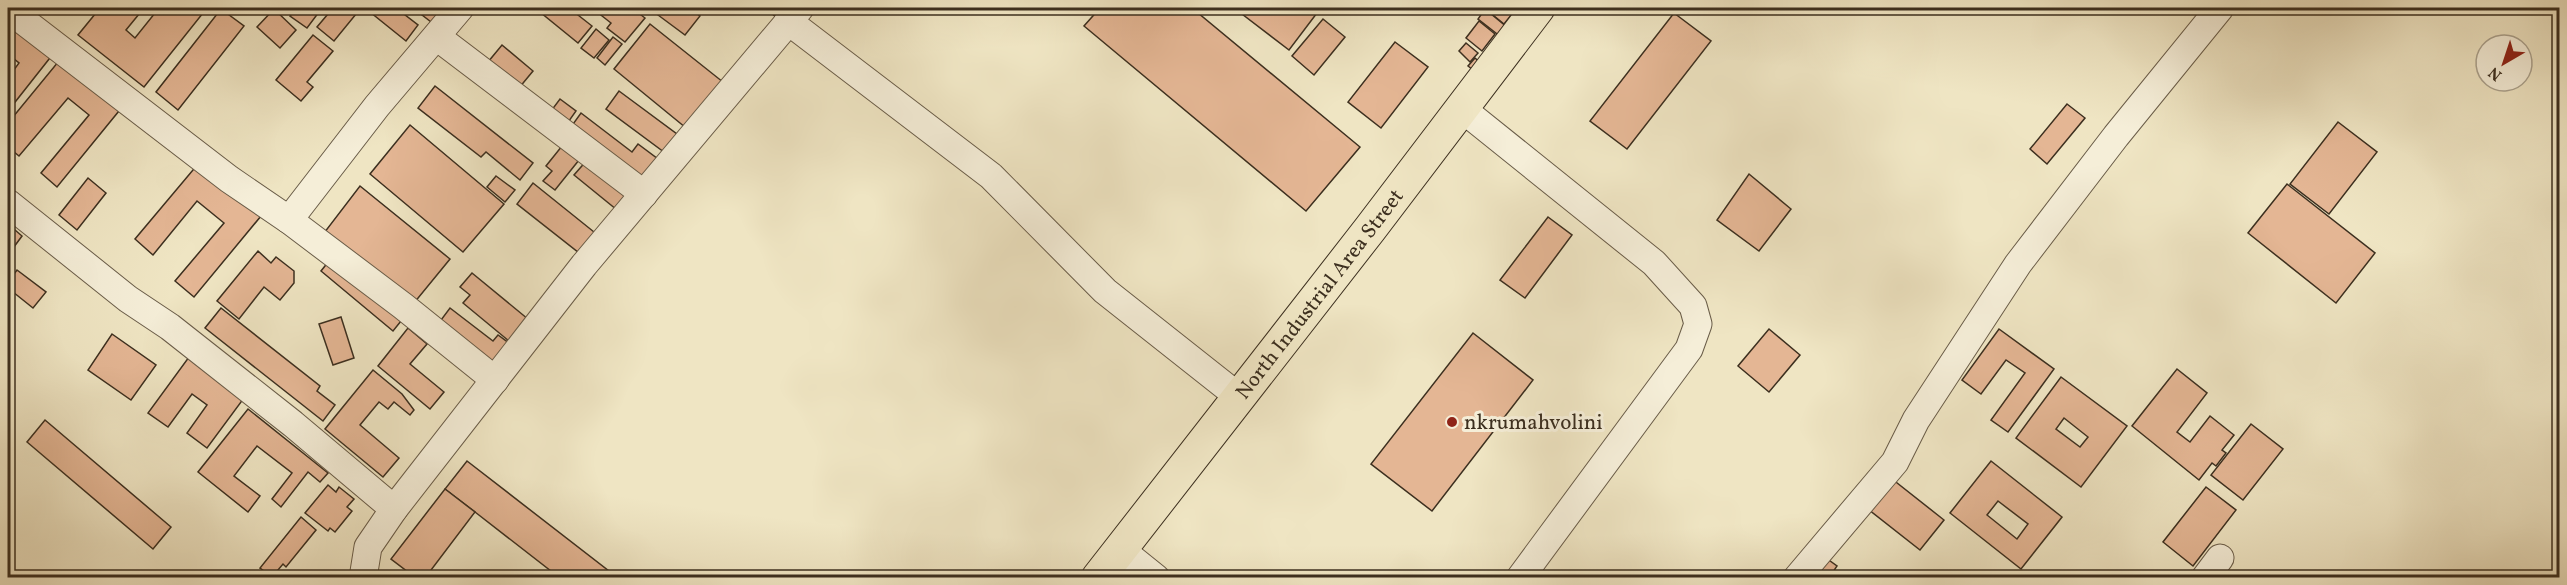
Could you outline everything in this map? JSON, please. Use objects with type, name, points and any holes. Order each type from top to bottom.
[{"type":"main road","name":"North Industrial Area Street","points":[[1098,578],[1538,8]]},
{"type":"street","points":[[289,220],[377,106],[460,8]]},
{"type":"street","points":[[1797,578],[1895,462],[1916,420],[2018,264],[2116,136],[2220,8]]},
{"type":"street","points":[[8,9],[229,180],[289,220],[495,380]]},
{"type":"street","points":[[363,578],[368,547],[394,509],[584,265],[794,14],[991,176],[1105,291],[1239,397]]},
{"type":"street","points":[[437,37],[644,194]]},
{"type":"street","points":[[1461,108],[1654,263],[1693,306],[1698,324],[1689,349],[1520,578]]},
{"type":"street","points":[[8,202],[128,299],[170,327],[394,509]]},
{"type":"street","points":[[1120,549],[1156,578]]},
{"type":"building","points":[[100,8],[144,8],[126,30],[135,38],[159,8],[207,8],[144,87],[78,35]]},
{"type":"building","points":[[296,8],[322,8],[307,28],[290,16]]},
{"type":"building","points":[[333,8],[361,8],[334,41],[317,27]]},
{"type":"building","points":[[365,8],[396,8],[418,25],[406,41]]},
{"type":"building","points":[[413,8],[449,8],[435,25]]},
{"type":"building","points":[[535,8],[569,8],[592,26],[578,43]]},
{"type":"building","points":[[592,8],[632,8],[645,18],[625,42],[607,28],[611,23]]},
{"type":"building","points":[[664,8],[676,11],[679,8],[689,8],[700,16],[685,35],[658,15]]},
{"type":"building","points":[[765,8],[784,8],[776,17]]},
{"type":"building","points":[[1100,8],[1192,8],[1360,147],[1306,211],[1084,26]]},
{"type":"building","points":[[1241,8],[1320,9],[1289,50],[1238,11]]},
{"type":"building","points":[[1491,8],[1503,8],[1512,14],[1504,24],[1488,11]]},
{"type":"building","points":[[221,9],[244,26],[178,110],[156,92]]},
{"type":"building","points":[[274,9],[296,30],[280,48],[257,27]]},
{"type":"building","points":[[1485,9],[1508,28],[1501,37],[1478,19]]},
{"type":"building","points":[[1674,13],[1711,41],[1627,149],[1590,121]]},
{"type":"building","points":[[8,17],[53,54],[8,111],[8,78],[19,63],[8,54]]},
{"type":"building","points":[[1323,19],[1345,37],[1314,75],[1292,56]]},
{"type":"building","points":[[1479,21],[1495,34],[1482,51],[1466,38]]},
{"type":"building","points":[[650,24],[728,86],[691,132],[614,69]]},
{"type":"building","points":[[596,29],[609,40],[594,58],[581,48]]},
{"type":"building","points":[[313,35],[333,51],[307,82],[313,87],[301,101],[276,80]]},
{"type":"building","points":[[613,37],[622,44],[605,65],[597,58]]},
{"type":"building","points":[[1395,42],[1428,67],[1381,128],[1348,102]]},
{"type":"building","points":[[1466,43],[1478,53],[1470,62],[1459,51]]},
{"type":"building","points":[[502,45],[533,71],[519,88],[488,62]]},
{"type":"building","points":[[63,56],[123,106],[57,187],[41,173],[89,115],[68,98],[19,156],[8,147],[8,123]]},
{"type":"building","points":[[1475,58],[1483,65],[1477,73],[1468,66]]},
{"type":"building","points":[[435,86],[533,163],[520,180],[486,152],[481,157],[418,108]]},
{"type":"building","points":[[619,91],[685,140],[672,158],[606,109]]},
{"type":"building","points":[[560,99],[576,111],[564,128],[548,115]]},
{"type":"building","points":[[2067,104],[2085,118],[2047,164],[2030,149]]},
{"type":"building","points":[[581,113],[632,152],[638,144],[666,165],[646,191],[568,131]]},
{"type":"building","points":[[2338,122],[2377,152],[2329,214],[2290,184]]},
{"type":"building","points":[[410,125],[504,204],[463,252],[370,174]]},
{"type":"building","points":[[566,141],[583,155],[555,190],[543,181],[552,171],[546,166]]},
{"type":"building","points":[[588,159],[635,198],[622,214],[574,175]]},
{"type":"building","points":[[198,164],[261,216],[194,297],[175,281],[224,223],[197,201],[153,255],[135,239]]},
{"type":"building","points":[[1749,174],[1791,209],[1759,251],[1717,220]]},
{"type":"building","points":[[496,176],[515,190],[505,202],[487,187]]},
{"type":"building","points":[[88,178],[106,193],[77,230],[59,215]]},
{"type":"building","points":[[533,183],[604,240],[588,260],[517,204]]},
{"type":"building","points":[[2287,184],[2375,253],[2336,303],[2248,233]]},
{"type":"building","points":[[360,186],[450,259],[414,303],[324,233]]},
{"type":"building","points":[[1548,217],[1572,235],[1525,298],[1500,280]]},
{"type":"building","points":[[8,224],[22,236],[8,255]]},
{"type":"building","points":[[258,251],[271,263],[276,257],[294,271],[294,283],[280,300],[264,287],[239,319],[217,301]]},
{"type":"building","points":[[333,256],[405,316],[393,331],[321,271]]},
{"type":"building","points":[[17,270],[46,292],[33,308],[8,288],[8,282]]},
{"type":"building","points":[[472,273],[534,324],[515,346],[463,303],[470,295],[460,287]]},
{"type":"building","points":[[221,308],[320,386],[317,391],[335,405],[323,421],[205,328]]},
{"type":"building","points":[[450,308],[493,341],[498,335],[513,346],[496,368],[438,324]]},
{"type":"building","points":[[341,317],[354,358],[333,365],[319,324]]},
{"type":"building","points":[[408,328],[427,344],[410,364],[444,392],[430,409],[378,366]]},
{"type":"building","points":[[1769,329],[1800,355],[1769,392],[1738,366]]},
{"type":"building","points":[[1999,329],[2054,369],[2008,432],[1991,420],[2025,373],[2006,360],[1981,394],[1962,380]]},
{"type":"building","name":"nkrumahvolini","points":[[1473,333],[1533,380],[1432,511],[1371,464]]},
{"type":"building","points":[[112,334],[156,365],[131,400],[88,370]]},
{"type":"building","points":[[189,357],[244,398],[207,448],[187,433],[207,405],[192,394],[168,427],[148,413]]},
{"type":"building","points":[[2177,369],[2207,393],[2177,432],[2190,442],[2210,416],[2234,435],[2222,450],[2226,453],[2216,466],[2212,463],[2199,480],[2132,426]]},
{"type":"building","points":[[373,370],[402,394],[414,410],[410,415],[394,402],[388,409],[379,402],[360,425],[399,458],[383,477],[325,429]]},
{"type":"building","points":[[2061,377],[2127,426],[2081,487],[2016,438]],"holes":[[[2064,418],[2088,437],[2080,447],[2056,429]]]},
{"type":"building","points":[[248,409],[328,473],[320,482],[308,472],[281,507],[272,499],[292,473],[257,446],[234,476],[260,496],[248,512],[198,472]]},
{"type":"building","points":[[45,420],[171,527],[153,549],[27,442]]},
{"type":"building","points":[[2251,424],[2283,449],[2243,500],[2211,475]]},
{"type":"building","points":[[467,461],[618,578],[560,578],[445,489]]},
{"type":"building","points":[[1991,461],[2062,517],[2021,569],[1950,513]],"holes":[[[1998,501],[2028,524],[2017,539],[1987,515]]]},
{"type":"building","points":[[1887,475],[1944,520],[1920,550],[1864,506]]},
{"type":"building","points":[[328,485],[336,492],[339,487],[354,499],[347,507],[352,511],[335,532],[330,528],[328,531],[305,513]]},
{"type":"building","points":[[2206,487],[2236,510],[2193,566],[2163,542]]},
{"type":"building","points":[[445,489],[475,512],[425,578],[416,578],[391,559]]},
{"type":"building","points":[[301,517],[316,530],[286,567],[283,564],[272,577],[260,568]]},
{"type":"building","points":[[1826,558],[1837,566],[1829,578],[1812,578]]},
{"type":"building","points":[[2060,571],[2068,578],[2054,578]]},
{"type":"place","name":"nkrumahvolini","points":[[1452,422]]}]
